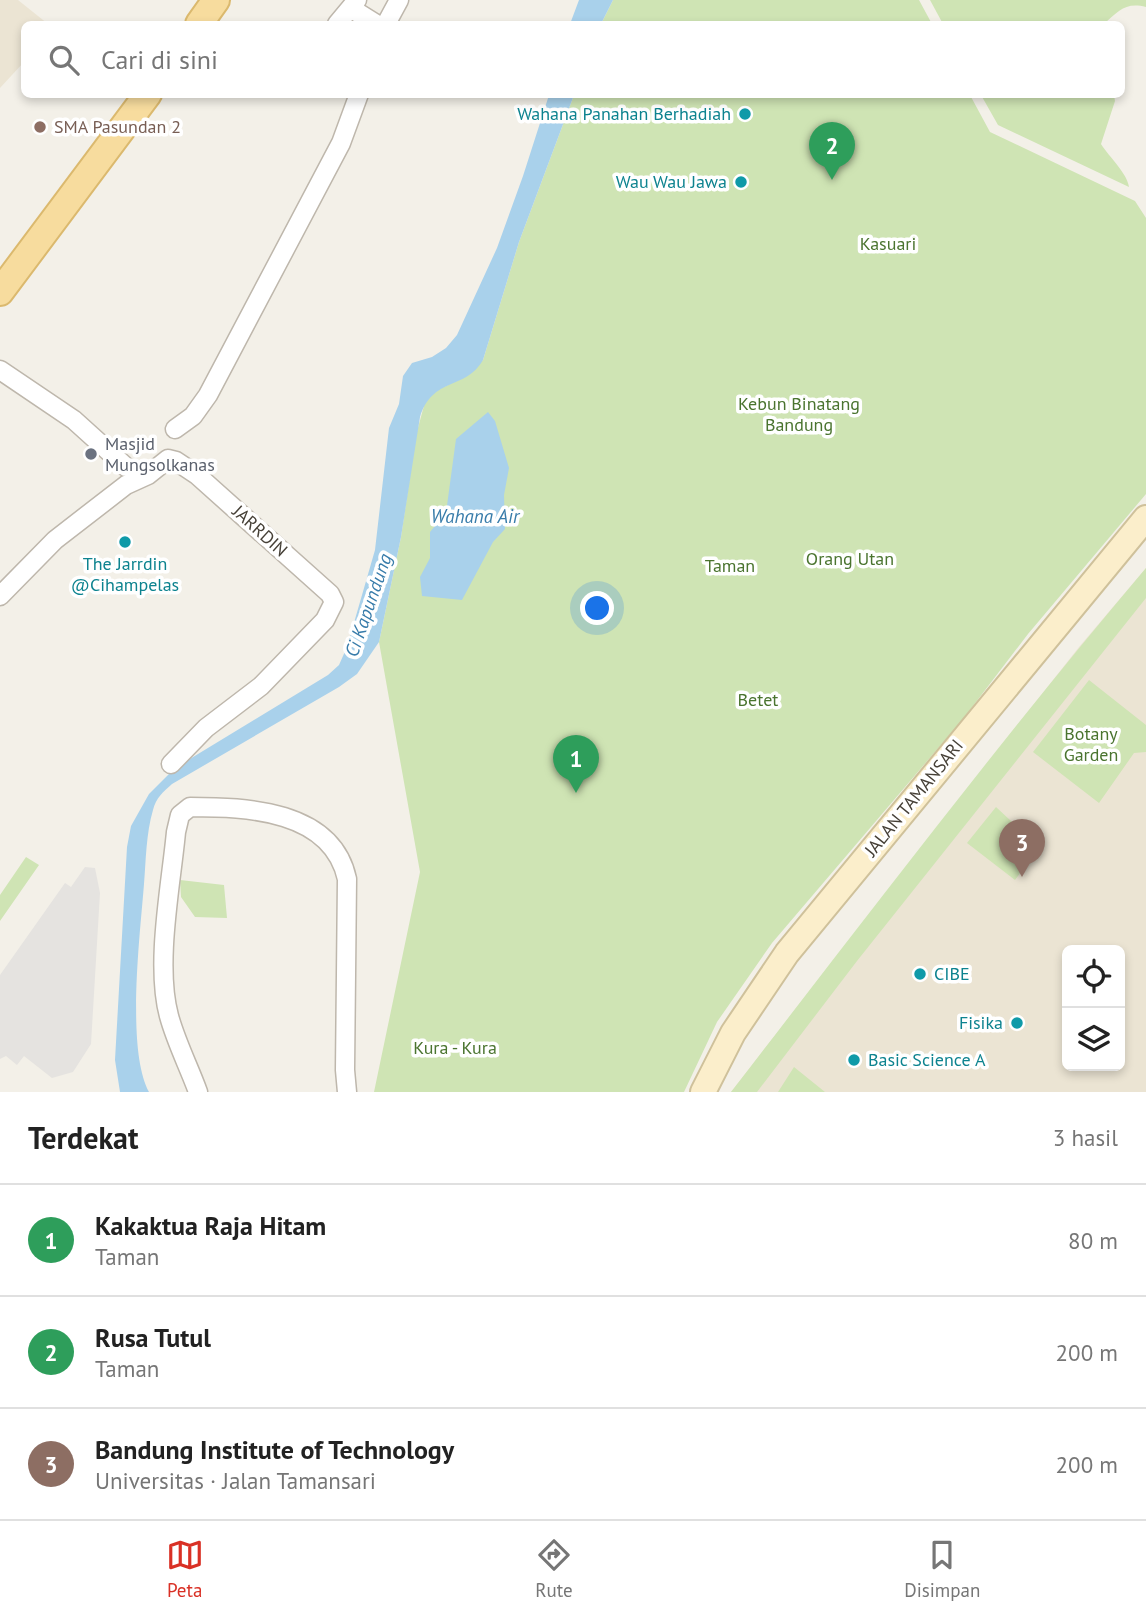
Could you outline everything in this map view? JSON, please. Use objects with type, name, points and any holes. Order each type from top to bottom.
[{"type":"main road","points":[[201,21],[216,0]]},
{"type":"main road","points":[[0,292],[145,98]]},
{"type":"main road","name":"JALAN TAMANSARI","points":[[703,1092],[733,1033],[787,953],[1146,518]]},
{"type":"street","points":[[388,21],[399,0]]},
{"type":"street","points":[[339,21],[355,5],[373,21]]},
{"type":"street","points":[[175,429],[193,416],[208,395],[341,143],[358,98]]},
{"type":"street","points":[[0,370],[74,420],[126,467]]},
{"type":"street","name":"JARRDIN","points":[[0,596],[55,540],[126,485],[148,475],[168,459],[176,461],[197,475],[331,594],[334,602],[325,620],[261,686],[206,728],[171,764]]},
{"type":"street","points":[[198,1092],[169,1016],[166,994],[165,954],[176,832],[180,816],[190,807],[253,808],[274,813],[316,834],[332,846],[343,860],[347,879],[347,1092]]},
{"type":"shaded area","points":[[0,0],[18,0],[44,21],[21,21],[21,65],[0,88]]},
{"type":"shaded area","points":[[1146,568],[1146,1092],[731,1092],[1079,647]]},
{"type":"shaded area","points":[[85,867],[95,868],[100,893],[91,1044],[73,1072],[52,1078],[24,1056],[17,1065],[6,1056],[0,1059],[0,975],[65,883],[71,887]]},
{"type":"green space","points":[[613,0],[919,0],[930,21],[602,21]]},
{"type":"green space","points":[[930,0],[1146,0],[1146,7],[1127,7],[1108,21],[941,21]]},
{"type":"green space","name":"Kebun Binatang Bandung","points":[[573,98],[972,98],[990,132],[1135,201],[1146,218],[1146,494],[1028,634],[963,719],[772,943],[717,1022],[684,1092],[374,1092],[420,872],[379,642],[401,537],[416,435],[425,402],[435,391],[483,360],[519,242]]},
{"type":"green space","points":[[983,98],[1114,98],[1101,144],[1122,171],[1129,187],[998,125]]},
{"type":"green space","points":[[1146,568],[1146,598],[857,961],[757,1092],[731,1092],[987,762]]},
{"type":"green space","name":"Botany Garden","points":[[1089,680],[1146,725],[1146,752],[1134,753],[1099,803],[1033,752]]},
{"type":"green space","points":[[996,807],[1039,847],[1015,880],[967,843]]},
{"type":"green space","points":[[26,857],[39,865],[0,921],[0,895]]},
{"type":"green space","points":[[180,880],[224,885],[227,918],[195,917],[181,897]]},
{"type":"green space","points":[[794,1067],[825,1092],[778,1092]]},
{"type":"water","points":[[579,0],[613,0],[602,21],[571,21]]},
{"type":"water","name":"Ci Kapundung","points":[[548,98],[573,98],[519,242],[483,360],[476,370],[433,395],[420,417],[401,537],[379,642],[357,674],[172,784],[154,806],[147,847],[136,991],[138,1049],[149,1092],[120,1092],[115,1060],[127,847],[131,826],[149,794],[175,768],[328,675],[339,665],[347,647],[375,550],[389,428],[399,404],[403,376],[412,363],[432,357],[446,348],[457,335],[497,248]]},
{"type":"water","name":"Wahana Air","points":[[488,412],[495,421],[509,468],[504,495],[505,529],[493,542],[462,600],[422,596],[420,577],[430,558],[430,532],[446,513],[456,439]]},
{"type":"place","name":"Wahana Panahan Berhadiah","points":[[745,114]]},
{"type":"place","name":"SMA Pasundan 2","points":[[40,127]]},
{"type":"place","name":"Rusa Tutul","points":[[832,180]]},
{"type":"place","name":"Wau Wau Jawa","points":[[741,182]]},
{"type":"place","name":"Masjid Mungsolkanas","points":[[91,454]]},
{"type":"place","name":"The Jarrdin @Cihampelas","points":[[125,542]]},
{"type":"place","name":"Kakaktua Raja Hitam","points":[[576,793]]},
{"type":"place","name":"Bandung Institute of Technology","points":[[1022,877]]},
{"type":"place","name":"CIBE","points":[[920,974]]},
{"type":"place","name":"Fisika","points":[[1017,1023]]},
{"type":"place","name":"Basic Science A","points":[[854,1060]]},
{"type":"park label","name":"Kasuari","points":[[888,244]]},
{"type":"park label","name":"Orang Utan","points":[[850,559]]},
{"type":"park label","name":"Taman","points":[[730,566]]},
{"type":"park label","name":"Betet","points":[[758,700]]},
{"type":"park label","name":"Kura - Kura","points":[[455,1048]]}]
